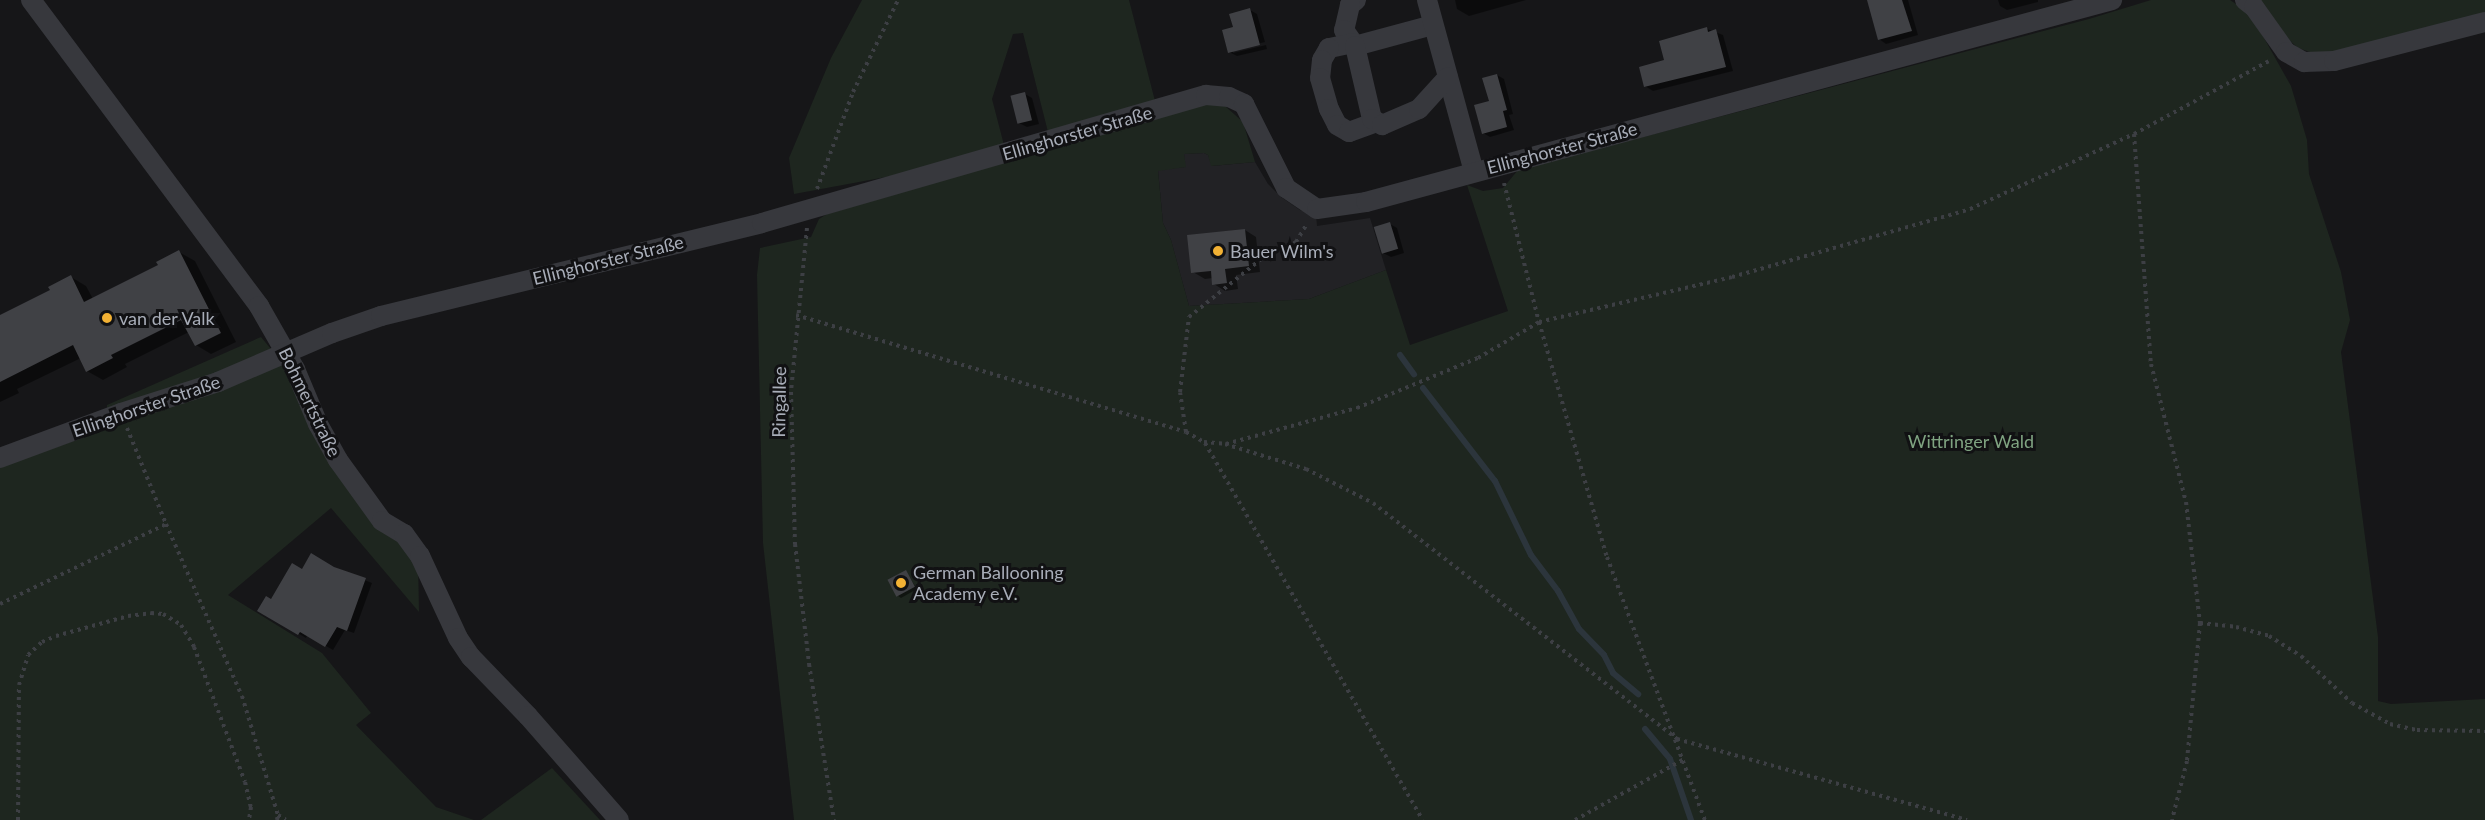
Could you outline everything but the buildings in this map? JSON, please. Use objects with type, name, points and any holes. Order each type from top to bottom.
[{"type":"street","name":"Bohmertstraße","points":[[32,0],[259,306],[287,353],[318,424],[338,460],[382,521],[404,534],[420,556],[458,638],[471,657],[528,716],[619,820]]},
{"type":"street","points":[[1356,0],[1350,5],[1344,30],[1354,45],[1372,119],[1382,125],[1419,109],[1448,77]]},
{"type":"street","points":[[1427,0],[1474,172]]},
{"type":"street","name":"Ellinghorster Straße","points":[[0,458],[121,413],[218,382],[381,316],[809,210],[1206,95],[1229,97],[1244,104],[1286,188],[1317,208],[1366,202],[2112,0]]},
{"type":"street","points":[[2245,0],[2254,7],[2286,52],[2304,62],[2334,61],[2485,22]]},
{"type":"street","points":[[1377,122],[1349,132],[1337,125],[1329,109],[1320,78],[1322,60],[1329,48],[1354,45],[1433,25]]},
{"type":"path","name":"Ringallee","points":[[834,820],[809,664],[795,544],[791,392],[796,315],[809,210],[853,92],[898,0]]},
{"type":"path","points":[[1225,444],[1357,408],[1478,358],[1539,322],[1732,277],[1970,210],[2133,134],[2286,52]]},
{"type":"path","points":[[2133,134],[2151,364],[2186,502],[2200,623],[2187,761],[2172,820]]},
{"type":"path","points":[[1499,165],[1539,322],[1607,557],[1677,739],[1705,820]]},
{"type":"path","points":[[1185,432],[1180,392],[1189,317],[1266,255],[1296,242],[1317,208]]},
{"type":"path","points":[[796,315],[1185,432],[1204,442],[1225,444],[1306,469],[1373,503],[1677,739],[1967,820]]},
{"type":"path","points":[[121,413],[166,524],[242,696],[278,818],[286,820]]},
{"type":"path","points":[[1204,442],[1423,820]]},
{"type":"path","points":[[0,604],[166,524]]},
{"type":"path","points":[[18,820],[19,685],[28,655],[42,642],[56,636],[128,615],[151,613],[163,614],[181,625],[194,647],[250,795],[249,820]]},
{"type":"path","points":[[2200,623],[2236,627],[2269,636],[2301,656],[2352,703],[2390,724],[2417,730],[2485,730]]},
{"type":"path","points":[[1575,820],[1684,759]]},
{"type":"shaded area","points":[[1204,153],[1208,155],[1212,166],[1255,162],[1268,184],[1281,197],[1300,210],[1316,215],[1317,226],[1370,218],[1386,270],[1309,299],[1189,306],[1171,240],[1163,223],[1158,170],[1185,167],[1184,154]]},
{"type":"green space","points":[[862,0],[1129,0],[1155,101],[1048,132],[1023,33],[1013,34],[992,99],[1004,145],[913,172],[794,194],[789,158],[831,58]]},
{"type":"green space","name":"Wittringer Wald","points":[[2151,0],[2230,0],[2242,8],[2259,29],[2291,86],[2307,140],[2309,174],[2341,272],[2350,320],[2341,352],[2378,637],[2378,701],[2391,704],[2485,699],[2485,820],[794,820],[763,543],[757,275],[760,248],[811,237],[819,219],[827,214],[1209,103],[1225,106],[1243,122],[1255,162],[1211,166],[1208,155],[1204,153],[1184,154],[1186,167],[1158,171],[1163,223],[1171,240],[1189,306],[1309,299],[1386,270],[1410,345],[1508,311],[1467,185],[1483,191],[1503,188],[1518,170],[2089,19]]},
{"type":"green space","points":[[2255,0],[2485,0],[2485,14],[2342,51],[2316,54],[2298,48]]},
{"type":"green space","points":[[261,337],[290,372],[310,422],[418,558],[419,612],[331,508],[228,595],[322,653],[371,713],[356,725],[436,807],[474,820],[0,820],[0,467],[107,429],[107,405]]},
{"type":"green space","points":[[552,768],[600,820],[481,820]]},
{"type":"waterway","points":[[1400,355],[1414,374]]},
{"type":"waterway","points":[[1423,388],[1495,481],[1531,555],[1558,591],[1579,629],[1604,655],[1613,673],[1638,694]]},
{"type":"waterway","points":[[1645,729],[1670,759],[1691,820]]},
{"type":"place","name":"Bauer Wilm's","points":[[1218,251]]},
{"type":"place","name":"van der Valk","points":[[107,318]]},
{"type":"place","name":"German Ballooning Academy e.V.","points":[[901,583]]}]
